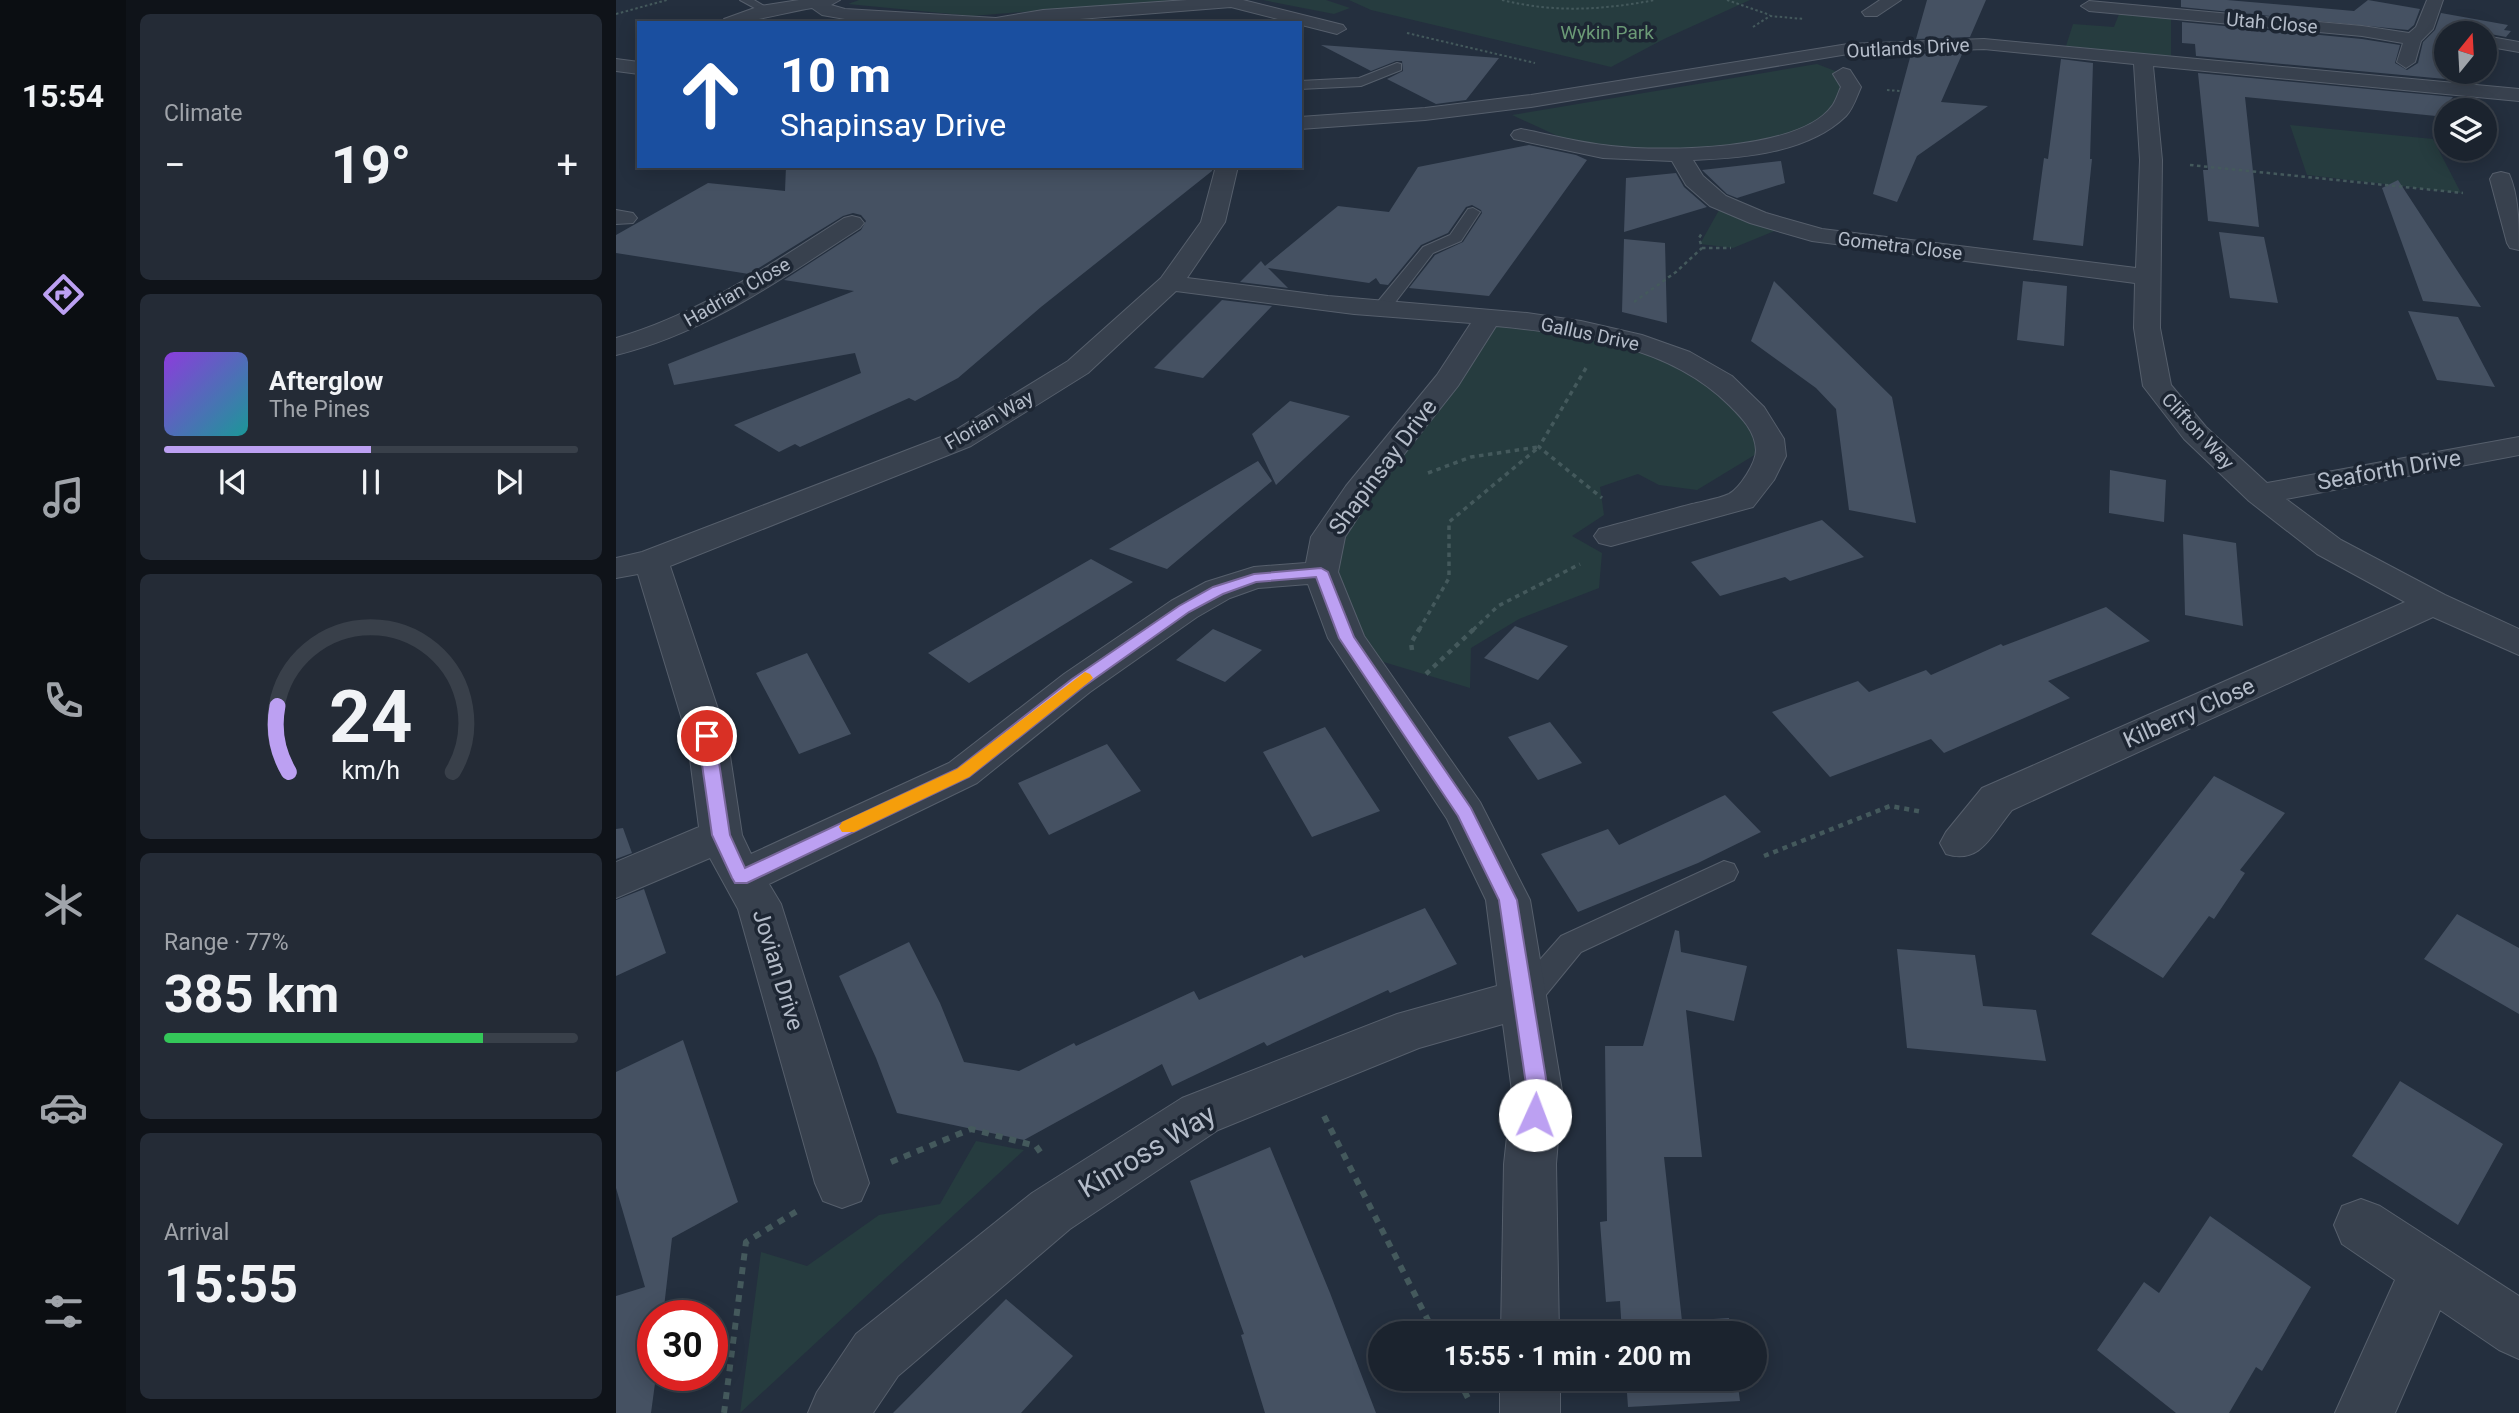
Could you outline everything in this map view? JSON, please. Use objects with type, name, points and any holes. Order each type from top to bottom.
[{"type":"street","points":[[1871,12],[1893,0]]},
{"type":"street","points":[[2404,85],[2402,75],[2435,0]]},
{"type":"street","points":[[736,21],[766,10],[824,2],[828,11],[845,14],[962,21]]},
{"type":"street","points":[[1008,21],[1044,15],[1109,16],[1231,2],[1343,27]]},
{"type":"street","name":"Utah Close","points":[[2087,10],[2362,31],[2434,33]]},
{"type":"street","points":[[1312,38],[1343,27]]},
{"type":"street","points":[[2497,43],[2519,47]]},
{"type":"street","name":"Outlands Drive","points":[[1302,123],[1425,114],[1531,102],[1848,49],[1984,44],[2519,95]]},
{"type":"street","name":"Clifton Way","points":[[2143,60],[2151,160],[2147,328],[2157,386],[2194,433],[2260,494],[2329,547],[2432,603],[2519,643]]},
{"type":"street","points":[[616,65],[637,68]]},
{"type":"street","points":[[1521,135],[1586,149],[1679,155],[1781,141],[1810,131],[1836,117],[1850,95],[1851,87],[1843,74]]},
{"type":"street","name":"Gometra Close","points":[[1679,155],[1694,180],[1718,201],[1758,218],[1819,236],[2148,277]]},
{"type":"street","name":"Florian Way","points":[[633,565],[960,440],[1079,367],[1170,283],[1213,222],[1226,168]]},
{"type":"street","points":[[2503,188],[2519,243]]},
{"type":"street","name":"Hadrian Close","points":[[616,347],[647,339],[704,316],[852,223]]},
{"type":"street","name":"Gallus Drive","points":[[1170,283],[1381,309],[1488,317],[1605,335],[1660,349],[1704,370],[1742,397],[1762,424],[1771,445],[1771,459],[1742,500],[1611,536]]},
{"type":"street","name":"Shapinsay Drive","points":[[1321,572],[1328,537],[1362,486],[1448,380],[1488,317]]},
{"type":"street","name":"Seaforth Drive","points":[[2260,494],[2519,446]]},
{"type":"street","name":"Jovian Drive","points":[[633,565],[707,736],[721,835],[741,878],[759,904],[842,1183]]},
{"type":"street","points":[[741,878],[963,773],[1077,683],[1184,609],[1218,590],[1254,578],[1321,572],[1346,638],[1404,693],[1508,900],[1537,1091],[1530,1164],[1530,1321]]},
{"type":"street","name":"Kilberry Close","points":[[1969,833],[1997,799],[2432,603]]},
{"type":"street","points":[[616,881],[721,835]]},
{"type":"street","name":"Kinross Way","points":[[838,1413],[877,1356],[1051,1210],[1200,1114],[1414,1029],[1525,998]]},
{"type":"street","points":[[2361,1225],[2519,1330]]},
{"type":"street","points":[[2365,1413],[2429,1270]]},
{"type":"street","points":[[1530,1391],[1530,1413]]},
{"type":"lane","points":[[745,0],[766,10]]},
{"type":"lane","points":[[1302,85],[1361,82],[1397,67]]},
{"type":"lane","points":[[1381,309],[1428,250],[1455,238],[1473,212]]},
{"type":"lane","points":[[1525,998],[1571,944],[1724,872]]},
{"type":"path","points":[[616,15],[667,0]]},
{"type":"path","points":[[1502,0],[1560,13],[1585,12],[1655,0]]},
{"type":"path","points":[[1727,0],[1770,16],[1803,19]]},
{"type":"path","points":[[1749,29],[1770,16]]},
{"type":"path","points":[[1343,27],[1410,34],[1535,63]]},
{"type":"path","points":[[2151,160],[2503,188]]},
{"type":"path","points":[[1404,693],[1411,643],[1449,578],[1449,522],[1539,447],[1605,335],[1628,307],[1676,272],[1702,248],[1699,238],[1718,201]]},
{"type":"path","points":[[1426,474],[1471,457],[1539,447],[1641,529]]},
{"type":"path","points":[[1404,693],[1499,606],[1590,558],[1596,546],[1611,536]]},
{"type":"path","points":[[1724,872],[1890,806],[1969,833]]},
{"type":"path","points":[[1302,1072],[1428,1321]]},
{"type":"path","points":[[724,1413],[746,1242],[842,1183],[971,1129],[1036,1146],[1072,1197]]},
{"type":"green space","points":[[859,0],[1175,0],[972,16],[848,4]]},
{"type":"green space","points":[[1263,0],[1326,0],[1350,8],[1334,14]]},
{"type":"green space","name":"Wykin Park","points":[[1349,0],[1750,0],[1664,39],[1611,67],[1371,10]]},
{"type":"green space","points":[[2121,9],[2171,14],[2171,56],[2066,46],[2073,24],[2114,27]]},
{"type":"green space","points":[[1817,64],[1843,74],[1848,97],[1816,128],[1744,148],[1586,149],[1512,115]]},
{"type":"green space","points":[[2290,125],[2433,139],[2434,161],[2444,161],[2461,193],[2307,175]]},
{"type":"green space","points":[[1723,203],[1787,226],[1733,248],[1700,244]]},
{"type":"green space","points":[[1488,317],[1660,349],[1723,383],[1771,445],[1697,490],[1659,485],[1638,474],[1600,487],[1604,515],[1572,536],[1602,553],[1599,588],[1519,619],[1471,648],[1470,688],[1357,654],[1321,572]]},
{"type":"green space","points":[[976,1141],[1024,1150],[740,1413],[761,1252],[807,1266],[879,1215],[940,1204]]},
{"type":"building","points":[[1927,0],[1986,0],[1970,37],[1916,39]]},
{"type":"building","points":[[2181,0],[2227,0],[2354,11],[2368,0],[2420,9],[2414,25],[2408,30],[2181,7]]},
{"type":"building","points":[[2441,13],[2486,21],[2438,21]]},
{"type":"building","points":[[2182,22],[2400,45],[2395,63],[2407,70],[2418,63],[2423,42],[2434,31],[2434,78],[2196,56],[2195,44],[2182,43]]},
{"type":"building","points":[[2497,23],[2508,25],[2504,30],[2511,31],[2506,37],[2497,35]]},
{"type":"building","points":[[1321,45],[1499,58],[1466,100],[1436,104],[1387,79],[1403,71],[1402,61],[1371,71]]},
{"type":"building","points":[[1963,52],[1941,102],[1988,106],[1917,156],[1897,202],[1873,194],[1911,54]]},
{"type":"building","points":[[2061,59],[2093,63],[2092,159],[2083,246],[2033,240],[2044,158],[2048,159]]},
{"type":"building","points":[[2198,73],[2453,97],[2434,98],[2434,116],[2245,97],[2259,227],[2208,221],[2203,170],[2208,170]]},
{"type":"building","points":[[1529,145],[1587,160],[1489,296],[1409,288],[1435,255],[1463,242],[1482,213],[1472,205],[1466,207],[1448,233],[1421,245],[1388,285],[1380,284],[1376,278],[1369,283],[1268,268],[1288,288],[1240,282],[1261,261],[1265,266],[1338,206],[1389,212],[1418,167]]},
{"type":"building","points":[[1781,161],[1785,183],[1737,198],[1727,194],[1702,170]]},
{"type":"building","points":[[786,168],[1213,168],[958,378],[915,401],[909,398],[800,447],[795,444],[779,452],[734,425],[861,373],[855,353],[674,385],[668,364],[854,291],[784,280],[861,230],[866,221],[861,215],[853,213],[843,216],[749,274],[616,253],[616,235],[708,183],[785,191]]},
{"type":"building","points":[[1676,173],[1684,187],[1707,207],[1624,232],[1626,178]]},
{"type":"building","points":[[2398,180],[2481,307],[2423,301],[2382,188]]},
{"type":"building","points":[[2219,232],[2264,237],[2278,303],[2230,298]]},
{"type":"building","points":[[1624,239],[1665,243],[1667,323],[1622,312]]},
{"type":"building","points":[[1774,281],[1892,397],[1916,523],[1849,510],[1836,409],[1816,388],[1751,341]]},
{"type":"building","points":[[2023,281],[2067,286],[2064,346],[2017,340]]},
{"type":"building","points":[[1222,300],[1272,306],[1203,378],[1154,368]]},
{"type":"building","points":[[2408,311],[2458,317],[2495,387],[2437,380]]},
{"type":"building","points":[[1290,401],[1350,416],[1276,485],[1252,434]]},
{"type":"building","points":[[1258,461],[1272,481],[1167,569],[1109,549]]},
{"type":"building","points":[[2110,470],[2166,480],[2164,522],[2109,513]]},
{"type":"building","points":[[1822,520],[1864,557],[1790,581],[1785,577],[1720,596],[1691,562]]},
{"type":"building","points":[[2183,534],[2236,543],[2243,626],[2185,615]]},
{"type":"building","points":[[1091,559],[1133,582],[969,683],[928,653]]},
{"type":"building","points":[[2106,607],[2150,641],[2048,681],[2070,698],[1944,753],[1931,739],[1830,777],[1772,712],[1858,681],[1869,692],[1926,670],[1931,675],[2001,644],[2003,646]]},
{"type":"building","points":[[1515,626],[1568,646],[1538,680],[1484,658]]},
{"type":"building","points":[[1213,629],[1262,650],[1225,682],[1176,660]]},
{"type":"building","points":[[807,653],[851,734],[799,754],[756,673]]},
{"type":"building","points":[[1550,722],[1582,763],[1538,780],[1508,737]]},
{"type":"building","points":[[1325,727],[1380,811],[1312,837],[1263,752]]},
{"type":"building","points":[[1107,744],[1141,791],[1049,835],[1018,783]]},
{"type":"building","points":[[2214,776],[2285,813],[2240,870],[2245,873],[2214,919],[2209,916],[2163,978],[2091,934]]},
{"type":"building","points":[[1725,795],[1761,832],[1698,863],[1578,912],[1541,854],[1608,829],[1619,845]]},
{"type":"building","points":[[623,828],[632,853],[616,859],[616,829]]},
{"type":"building","points":[[644,889],[666,953],[616,976],[616,900]]},
{"type":"building","points":[[1425,908],[1457,964],[1390,993],[1388,990],[1267,1046],[1264,1042],[1172,1086],[1162,1064],[1024,1140],[897,1113],[876,1058],[839,976],[909,942],[940,1003],[964,1062],[1019,1071],[1074,1043],[1076,1046],[1194,991],[1199,1000],[1302,955],[1304,958]]},
{"type":"building","points":[[2457,914],[2519,948],[2519,1014],[2424,959]]},
{"type":"building","points":[[1675,930],[1679,931],[1681,952],[1747,966],[1734,1021],[1686,1010],[1702,1157],[1664,1157],[1682,1321],[1621,1321],[1620,1301],[1606,1302],[1600,1222],[1607,1221],[1605,1046],[1643,1046]]},
{"type":"building","points":[[1897,949],[1975,955],[1983,1006],[2036,1010],[2046,1061],[1907,1048]]},
{"type":"building","points":[[683,1040],[738,1202],[672,1238],[665,1300],[637,1300],[637,1391],[654,1391],[651,1413],[616,1413],[616,1296],[645,1287],[616,1188],[616,1072]]},
{"type":"building","points":[[2400,1081],[2503,1144],[2458,1225],[2352,1156]]},
{"type":"building","points":[[1270,1147],[1376,1413],[1265,1413],[1241,1335],[1244,1334],[1190,1181]]},
{"type":"building","points":[[2210,1216],[2311,1287],[2262,1371],[2256,1367],[2229,1413],[2176,1413],[2097,1350],[2144,1282],[2159,1293]]},
{"type":"building","points":[[1006,1299],[1073,1356],[1021,1413],[893,1413]]},
{"type":"building","points":[[1729,1318],[1729,1321],[1682,1321]]},
{"type":"building","points":[[1627,1391],[1739,1391],[1740,1401],[1628,1407]]},
{"type":"slow traffic","points":[[848,827],[963,773],[1085,678]]},
{"type":"route","points":[[707,736],[721,835],[741,878],[963,773],[1077,683],[1184,609],[1218,590],[1254,578],[1321,572],[1346,638],[1465,813],[1508,900],[1537,1091],[1535,1115]]}]
